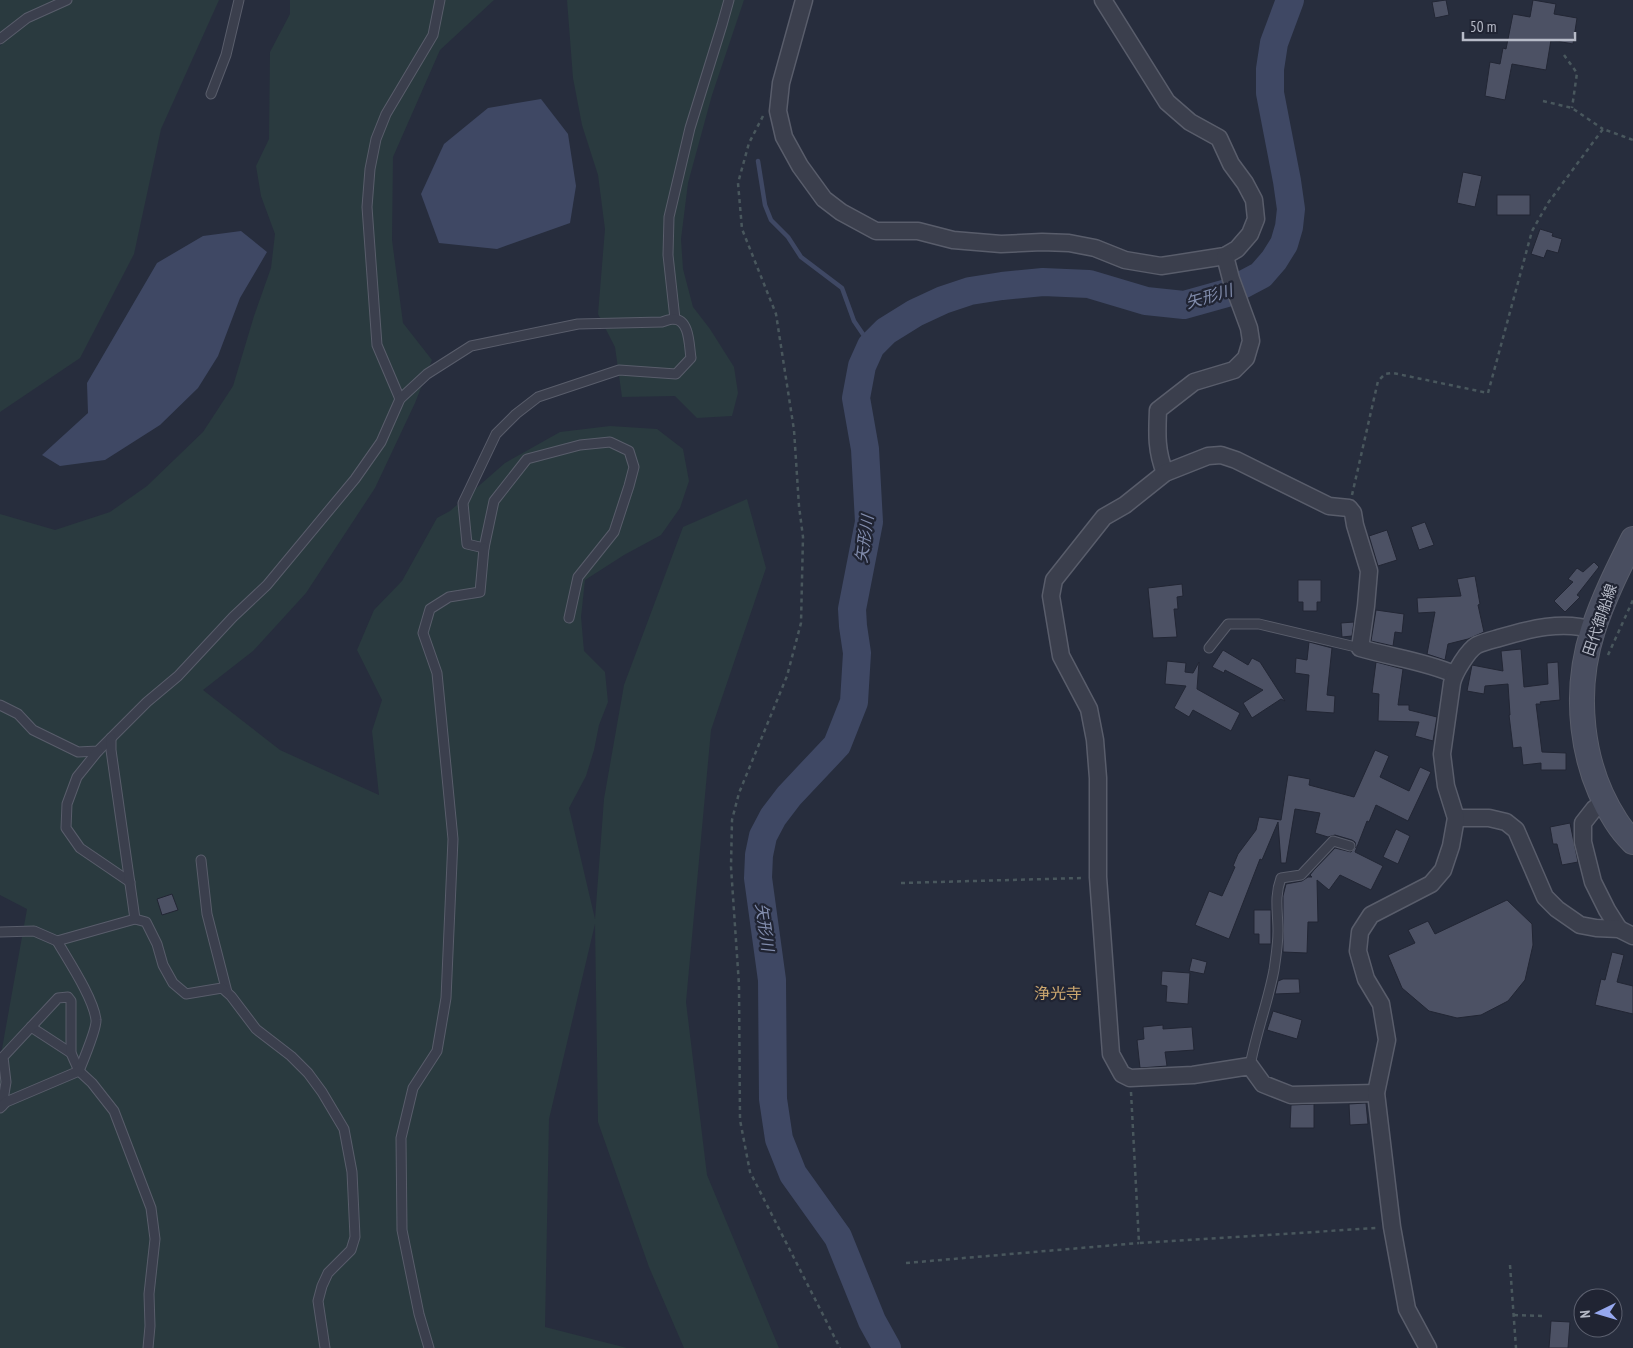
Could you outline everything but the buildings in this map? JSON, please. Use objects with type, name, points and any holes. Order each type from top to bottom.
[{"type":"main road","name":"田代御船線","points":[[1633,539],[1612,583],[1593,630],[1585,661],[1582,703],[1584,732],[1590,764],[1605,801],[1617,822],[1633,842]]},
{"type":"street","points":[[804,0],[781,83],[778,111],[784,137],[800,166],[824,199],[841,212],[876,232],[918,231],[953,240],[1001,244],[1069,243],[1096,248],[1125,260],[1160,266],[1225,256],[1236,249],[1250,234],[1256,219],[1254,200],[1245,183],[1231,164],[1219,138],[1190,122],[1167,102],[1103,0]]},
{"type":"street","points":[[1165,473],[1159,459],[1156,441],[1158,410],[1194,382],[1234,370],[1246,358],[1251,341],[1250,328],[1231,279],[1225,256]]},
{"type":"street","points":[[1376,1093],[1292,1096],[1263,1084],[1250,1066],[1193,1074],[1130,1078],[1122,1074],[1111,1054],[1098,877],[1098,778],[1095,740],[1089,710],[1061,656],[1051,596],[1054,580],[1104,517],[1125,505],[1165,473],[1208,456],[1221,456],[1236,460],[1329,506],[1349,508],[1353,513],[1369,570],[1360,648],[1442,669],[1454,674]]},
{"type":"street","points":[[1428,1348],[1407,1308],[1392,1227],[1376,1093],[1387,1040],[1381,1004],[1366,979],[1358,950],[1360,932],[1371,915],[1432,884],[1443,870],[1451,846],[1456,818],[1446,786],[1442,754],[1454,674],[1476,646],[1491,640],[1557,625],[1584,627],[1593,630]]},
{"type":"street","points":[[1605,801],[1594,809],[1583,823],[1582,842],[1593,882],[1607,910],[1626,933]]},
{"type":"street","points":[[1456,818],[1489,818],[1506,822],[1516,830],[1545,897],[1557,909],[1580,924],[1626,933]]},
{"type":"lane","points":[[0,39],[27,18],[67,0]]},
{"type":"lane","points":[[211,94],[226,55],[239,0]]},
{"type":"lane","points":[[400,399],[377,345],[368,217],[370,169],[376,139],[386,114],[433,35],[440,0]]},
{"type":"lane","points":[[675,319],[668,256],[669,217],[690,128],[728,0]]},
{"type":"lane","points":[[130,882],[80,848],[66,828],[67,804],[77,777],[98,751],[147,702],[178,676],[233,617],[267,585],[355,479],[381,442],[400,399],[427,374],[471,346],[578,324],[662,322],[675,319],[681,322],[686,328],[691,358],[676,374],[619,370],[538,397],[516,414],[496,434],[463,503],[467,544],[484,548]]},
{"type":"lane","points":[[429,1348],[419,1314],[402,1230],[401,1138],[413,1088],[437,1051],[446,998],[453,839],[437,673],[423,633],[430,609],[449,597],[480,592],[484,548],[494,501],[527,458],[580,445],[610,442],[629,451],[634,467],[614,532],[578,577],[569,618]]},
{"type":"lane","points":[[1209,648],[1228,624],[1259,624],[1360,648]]},
{"type":"lane","points":[[0,706],[18,714],[33,730],[78,752],[98,751]]},
{"type":"lane","points":[[111,738],[111,750],[134,919]]},
{"type":"lane","points":[[1250,1066],[1254,1042],[1274,971],[1278,931],[1276,916],[1277,888],[1281,878],[1301,875],[1333,841],[1350,846]]},
{"type":"lane","points":[[201,860],[207,914],[227,992]]},
{"type":"lane","points":[[0,932],[34,931],[58,940],[134,919],[146,922],[173,983],[186,994],[222,988],[231,996],[256,1029],[291,1056],[308,1073],[322,1092],[344,1129],[352,1172],[355,1237],[351,1250],[328,1273],[318,1301],[325,1348]]},
{"type":"lane","points":[[1,1107],[6,1102],[79,1071],[97,1021],[90,1000],[58,940]]},
{"type":"lane","points":[[1,1107],[6,1082],[3,1056],[58,998],[68,997],[71,1002],[71,1053],[79,1071],[92,1083],[114,1111],[151,1208],[154,1239],[148,1348]]},
{"type":"lane","points":[[31,1027],[71,1053]]},
{"type":"path","points":[[1564,55],[1577,73],[1572,108]]},
{"type":"path","points":[[1543,101],[1572,108],[1603,129],[1633,140]]},
{"type":"path","points":[[778,111],[762,117],[749,143],[738,183],[742,229],[776,314],[794,430],[798,506],[803,537],[801,623],[788,676],[739,793],[732,820],[731,867],[739,985],[740,1120],[750,1172],[840,1348]]},
{"type":"path","points":[[1349,508],[1378,381],[1385,374],[1393,373],[1488,393],[1532,231],[1553,196],[1603,129]]},
{"type":"path","points":[[1585,661],[1601,662],[1606,659],[1633,600]]},
{"type":"path","points":[[901,883],[1098,877]]},
{"type":"path","points":[[1130,1078],[1139,1244]]},
{"type":"path","points":[[906,1263],[1139,1244],[1392,1227]]},
{"type":"path","points":[[1510,1265],[1516,1348]]},
{"type":"path","points":[[1514,1315],[1542,1316]]},
{"type":"shaded area","points":[[0,0],[219,0],[161,129],[134,254],[80,358],[0,412],[0,46],[10,35],[0,38]]},
{"type":"shaded area","points":[[290,0],[494,0],[440,50],[393,157],[392,240],[403,323],[432,360],[415,403],[375,488],[306,593],[253,651],[203,690],[280,750],[379,795],[372,731],[382,700],[357,650],[374,610],[402,581],[437,518],[450,511],[505,463],[560,432],[610,426],[657,429],[683,449],[689,481],[680,508],[661,535],[624,555],[585,580],[581,617],[584,651],[605,672],[608,702],[599,725],[586,776],[569,808],[595,919],[604,799],[624,685],[683,527],[747,499],[766,568],[711,730],[686,1002],[707,1175],[779,1348],[684,1348],[649,1267],[598,1122],[595,924],[549,1119],[545,1327],[627,1348],[0,1348],[0,1060],[27,909],[0,895],[0,514],[55,530],[110,512],[147,486],[203,432],[233,386],[271,268],[275,234],[261,196],[256,166],[269,139],[270,52],[290,14]]},
{"type":"shaded area","points":[[567,0],[744,0],[712,95],[688,183],[681,239],[683,269],[693,307],[710,329],[734,367],[738,393],[732,416],[697,418],[675,396],[622,397],[615,347],[598,314],[605,229],[598,175],[582,125],[573,78]]},
{"type":"water","points":[[541,99],[568,134],[576,186],[570,223],[497,249],[439,243],[421,194],[444,144],[488,108]]},
{"type":"water","points":[[241,231],[267,252],[240,298],[218,356],[198,388],[160,425],[105,460],[60,466],[42,455],[88,413],[87,383],[157,263],[203,236]]},
{"type":"waterway","name":"矢形川","points":[[887,1348],[872,1321],[838,1237],[793,1174],[779,1139],[773,1099],[772,980],[758,878],[759,855],[763,836],[773,817],[789,796],[837,745],[854,702],[857,653],[852,609],[869,522],[865,449],[856,398],[862,366],[871,346],[886,331],[915,313],[943,300],[970,291],[1043,282],[1089,284],[1146,301],[1184,305],[1227,293],[1261,275],[1274,260],[1284,244],[1289,227],[1291,209],[1270,93],[1270,69],[1274,43],[1290,0]]},
{"type":"waterway","points":[[758,161],[765,205],[771,220],[788,237],[801,257],[842,288],[854,321],[871,346]]},
{"type":"district","name":"浄光寺","points":[[1058,993]]}]
